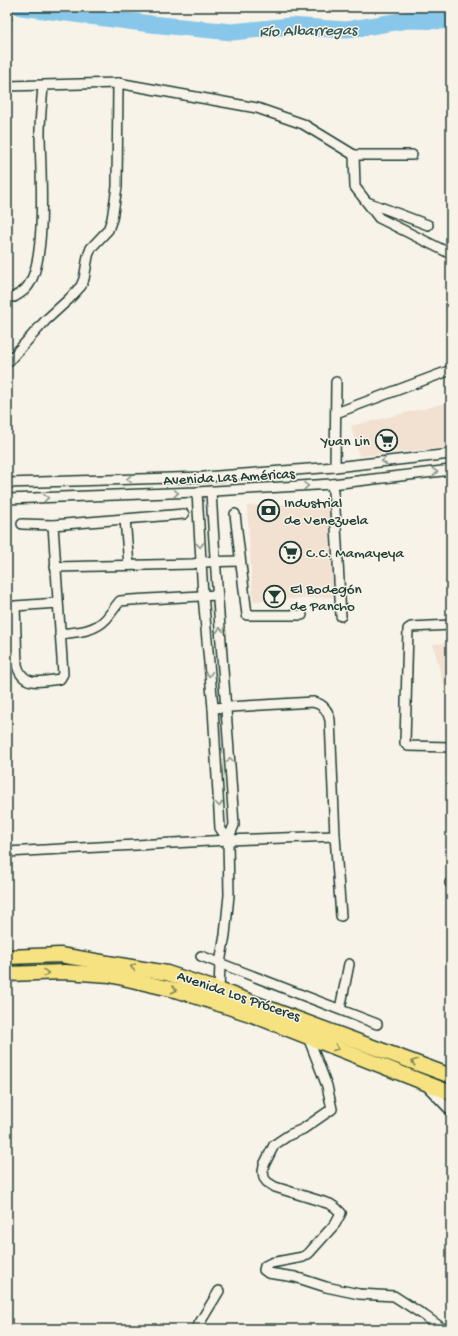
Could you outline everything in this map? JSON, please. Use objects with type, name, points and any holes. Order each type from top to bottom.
[{"type":"highway","name":"Avenida Los Próceres","points":[[7,957],[60,955],[167,973],[219,990],[451,1076]]},
{"type":"highway","name":"Avenida Los Próceres","points":[[7,974],[65,972],[110,976],[180,991],[250,1014],[451,1093]]},
{"type":"street","points":[[7,363],[46,320],[81,286],[91,248],[108,230],[112,219],[117,187],[118,83]]},
{"type":"street","points":[[7,86],[118,83],[258,108],[303,124],[354,155],[412,155]]},
{"type":"street","points":[[14,297],[29,285],[35,271],[38,257],[41,228],[42,171],[40,132],[43,86]]},
{"type":"street","points":[[354,155],[355,187],[379,218],[451,254]]},
{"type":"street","points":[[366,201],[428,225]]},
{"type":"street","points":[[336,413],[451,370]]},
{"type":"street","points":[[335,467],[336,382]]},
{"type":"street","name":"Avenida Las Américas","points":[[7,483],[204,477],[335,467],[451,454]]},
{"type":"street","name":"Avenida Las Américas","points":[[7,499],[197,492],[332,484],[451,470]]},
{"type":"street","points":[[332,484],[335,509],[341,616]]},
{"type":"street","points":[[211,491],[234,825],[228,840],[229,895],[225,935],[220,963],[219,990]]},
{"type":"street","points":[[197,492],[220,828],[228,840]]},
{"type":"street","points":[[22,524],[53,525],[184,514]]},
{"type":"street","points":[[235,514],[247,615],[302,615]]},
{"type":"street","points":[[125,519],[129,565]]},
{"type":"street","points":[[53,525],[63,674],[60,679],[34,682],[23,678],[17,665],[15,606],[58,603]]},
{"type":"street","points":[[56,567],[193,564],[202,562],[240,560]]},
{"type":"street","points":[[60,634],[87,631],[98,625],[106,619],[120,601],[217,595]]},
{"type":"street","points":[[451,625],[411,627],[408,629],[405,743],[408,746],[451,747]]},
{"type":"street","points":[[212,708],[313,702],[323,706],[327,710],[330,720],[335,836],[341,916]]},
{"type":"street","points":[[7,852],[228,840],[335,836]]},
{"type":"street","points":[[201,956],[377,1024]]},
{"type":"street","points":[[340,1009],[349,964]]},
{"type":"street","points":[[308,1037],[327,1086],[332,1109],[303,1129],[289,1135],[274,1145],[263,1167],[264,1178],[270,1185],[279,1190],[330,1204],[341,1214],[335,1224],[310,1253],[303,1257],[271,1263],[265,1266],[264,1270],[268,1273],[295,1277],[359,1294],[394,1296],[443,1329]]},
{"type":"street","points":[[425,1083],[451,1111]]},
{"type":"street","points":[[196,1329],[219,1291]]},
{"type":"path","points":[[7,56],[13,7]]},
{"type":"shaded area","points":[[451,402],[451,447],[359,456],[351,426]]},
{"type":"shaded area","name":"C.C. Mamayeya","points":[[328,502],[333,597],[253,601],[247,506]]},
{"type":"shaded area","points":[[451,643],[451,713],[433,644]]},
{"type":"waterway","name":"Río Albarregas","points":[[21,7],[151,24],[232,32],[290,26],[346,30],[407,20],[451,21]]},
{"type":"place","name":"Yuan Lin","points":[[386,440]]},
{"type":"place","name":"Industrial de Venezuela","points":[[268,511]]},
{"type":"place","name":"C.C. Mamayeya","points":[[290,552]]},
{"type":"place","name":"El Bodegón de Pancho","points":[[274,597]]}]
